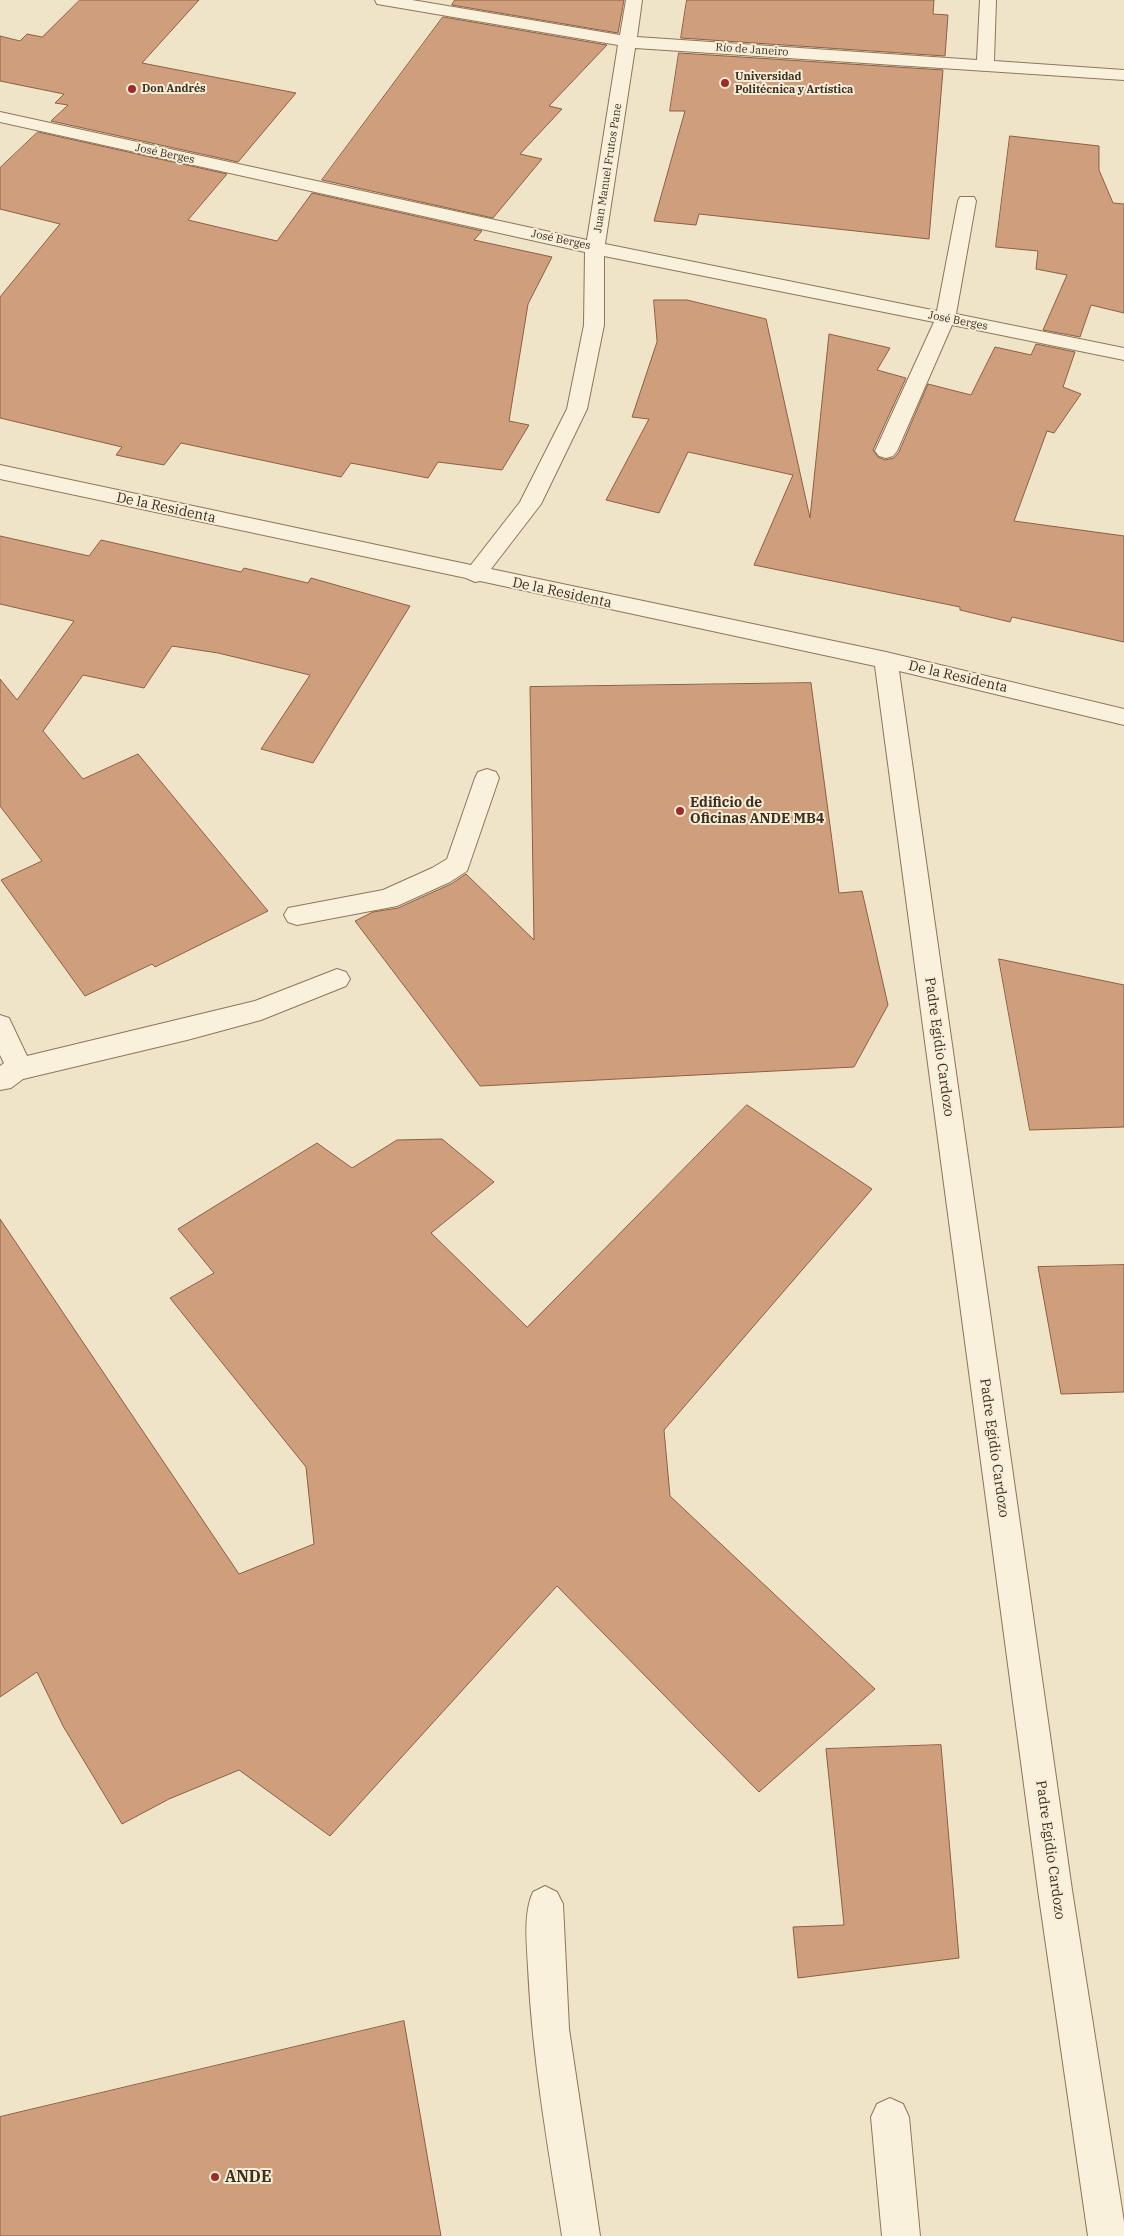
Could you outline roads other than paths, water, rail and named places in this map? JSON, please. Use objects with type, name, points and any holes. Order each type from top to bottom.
[{"type":"street","name":"Río de Janeiro","points":[[383,0],[628,42],[1124,75]]},
{"type":"street","name":"Juan Manuel Frutos Pane","points":[[475,575],[530,504],[577,409],[594,325],[595,248],[634,0]]},
{"type":"street","points":[[985,66],[988,0]]},
{"type":"street","name":"José Berges","points":[[0,117],[595,248],[1124,354]]},
{"type":"street","points":[[886,451],[945,319],[967,201]]},
{"type":"street","name":"De la Residenta","points":[[0,472],[475,575],[886,660],[1124,717]]},
{"type":"street","name":"Padre Egidio Cardozo","points":[[886,660],[1054,1880],[1107,2236]]},
{"type":"street","points":[[297,915],[388,899],[441,876],[458,864],[487,778]]},
{"type":"street","points":[[8,1075],[261,1010],[337,979]]},
{"type":"street","points":[[0,1025],[17,1063],[8,1075]]},
{"type":"street","points":[[545,1904],[544,1949],[557,2089],[582,2236]]},
{"type":"street","points":[[890,2117],[901,2236]]},
{"type":"place","name":"Universidad Politécnica y Artística","points":[[725,83]]},
{"type":"place","name":"Don Andrés","points":[[132,89]]},
{"type":"place","name":"Edificio de Oficinas ANDE MB4","points":[[680,811]]},
{"type":"place","name":"ANDE","points":[[215,2177]]}]
